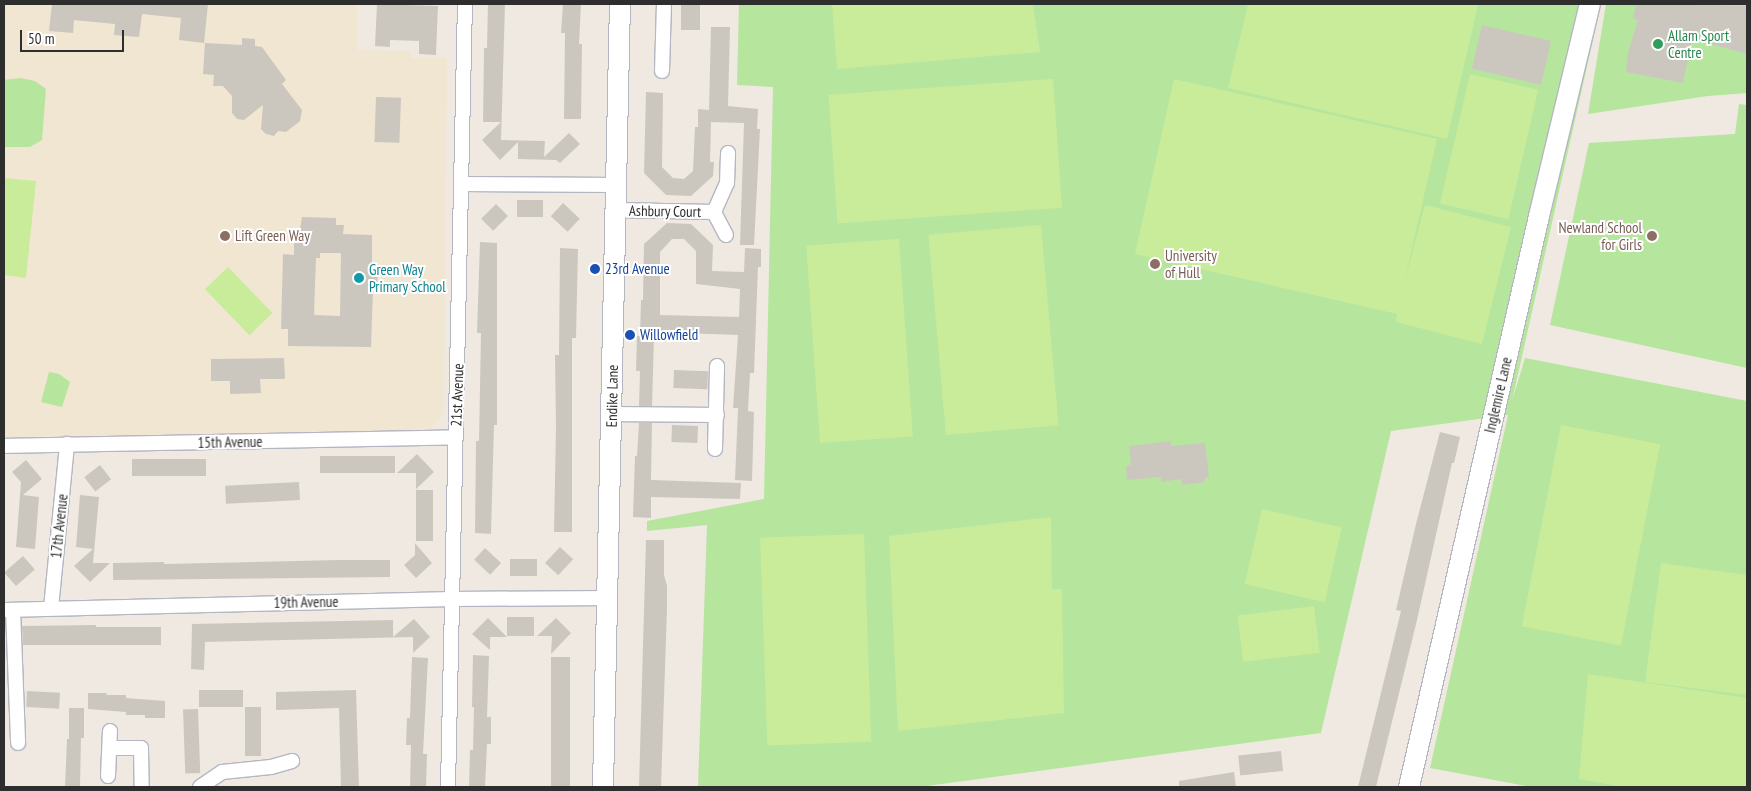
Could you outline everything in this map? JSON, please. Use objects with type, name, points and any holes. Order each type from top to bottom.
[{"type":"street","name":"21st Avenue","points":[[448,787],[465,4]]},
{"type":"street","name":"Endike Lane","points":[[603,787],[609,598],[620,4]]},
{"type":"street","points":[[662,72],[664,4]]},
{"type":"street","name":"Inglemire Lane","points":[[1409,787],[1539,216],[1590,4]]},
{"type":"street","name":"Ashbury Court","points":[[714,212],[727,183],[728,153]]},
{"type":"street","points":[[462,184],[616,185]]},
{"type":"street","name":"Ashbury Court","points":[[616,210],[714,212]]},
{"type":"street","name":"Ashbury Court","points":[[714,212],[726,235]]},
{"type":"street","points":[[714,448],[717,366]]},
{"type":"street","points":[[612,414],[716,415]]},
{"type":"street","name":"15th Avenue","points":[[4,446],[456,437]]},
{"type":"street","name":"17th Avenue","points":[[51,608],[67,444]]},
{"type":"street","name":"19th Avenue","points":[[9,610],[453,599],[609,598]]},
{"type":"street","points":[[9,610],[18,743]]},
{"type":"street","points":[[108,776],[110,731]]},
{"type":"street","points":[[110,748],[141,748],[142,787]]},
{"type":"street","points":[[200,787],[222,772],[271,767],[292,761]]},
{"type":"shaded area","name":"Lift Green Way","points":[[4,4],[357,4],[357,50],[411,51],[411,58],[447,58],[444,413],[430,430],[4,437]]},
{"type":"green space","name":"University of Hull","points":[[739,4],[1601,4],[1512,401],[1525,358],[1747,401],[1747,787],[1531,787],[1430,768],[1508,415],[1391,431],[1321,733],[919,787],[698,787],[707,525],[647,531],[647,521],[764,499],[773,87],[737,85]]},
{"type":"green space","points":[[832,4],[1033,4],[1040,52],[837,69]]},
{"type":"green space","points":[[1248,4],[1478,5],[1447,139],[1228,88]]},
{"type":"green space","points":[[1606,4],[1747,4],[1747,93],[1708,96],[1588,114]]},
{"type":"green space","points":[[1470,74],[1538,90],[1508,219],[1440,204]]},
{"type":"green space","points":[[20,78],[35,81],[46,89],[42,140],[30,147],[4,147],[4,80]]},
{"type":"green space","points":[[1053,79],[1062,208],[838,223],[829,95]]},
{"type":"green space","points":[[1174,79],[1437,139],[1404,283],[1425,205],[1511,227],[1482,344],[1396,322],[1397,314],[1135,254]]},
{"type":"green space","name":"Newland School for Girls","points":[[1739,104],[1747,105],[1747,368],[1550,325],[1589,143],[1735,134]]},
{"type":"green space","points":[[4,178],[36,181],[26,278],[4,275]]},
{"type":"green space","points":[[1041,225],[1059,425],[946,435],[928,235]]},
{"type":"green space","points":[[899,239],[913,437],[820,443],[806,245]]},
{"type":"green space","points":[[228,267],[272,313],[249,335],[205,289]]},
{"type":"green space","points":[[49,372],[59,374],[70,382],[62,407],[41,402]]},
{"type":"green space","points":[[1561,425],[1660,444],[1621,646],[1522,626]]},
{"type":"green space","points":[[1262,509],[1342,527],[1325,602],[1245,584]]},
{"type":"green space","points":[[1051,517],[1052,589],[1062,589],[1064,713],[898,731],[889,536]]},
{"type":"green space","points":[[864,534],[871,742],[767,746],[760,538]]},
{"type":"green space","points":[[1661,563],[1747,575],[1747,695],[1645,682]]},
{"type":"green space","points":[[1314,606],[1320,653],[1243,662],[1238,615]]},
{"type":"green space","points":[[1588,674],[1747,698],[1747,787],[1623,787],[1579,779]]},
{"type":"building","points":[[52,4],[208,4],[204,43],[179,40],[181,18],[142,14],[139,37],[114,35],[115,24],[74,20],[73,33],[49,31]]},
{"type":"building","points":[[377,4],[438,6],[436,55],[419,54],[419,41],[390,40],[390,47],[375,46]]},
{"type":"building","points":[[488,4],[505,4],[501,140],[545,141],[544,157],[569,133],[580,144],[560,163],[556,160],[518,159],[518,142],[500,160],[482,140],[501,122],[483,122],[484,48],[487,48]]},
{"type":"building","points":[[563,4],[581,4],[579,44],[582,44],[581,119],[564,119],[565,33],[561,33]]},
{"type":"building","points":[[681,4],[700,4],[700,30],[681,30]]},
{"type":"building","name":"Allam Sport Centre","points":[[1636,4],[1747,6],[1747,54],[1692,39],[1683,83],[1626,72],[1628,53],[1638,20],[1633,19]]},
{"type":"building","points":[[1482,25],[1551,41],[1541,85],[1472,69]]},
{"type":"building","points":[[711,27],[730,27],[728,106],[758,109],[757,129],[760,129],[754,245],[740,245],[744,123],[711,122],[710,162],[714,162],[713,176],[691,196],[666,195],[644,173],[646,92],[663,93],[662,167],[673,178],[684,179],[693,171],[695,127],[698,127],[698,109],[709,110]]},
{"type":"building","points":[[242,38],[255,39],[255,46],[262,47],[286,80],[282,84],[302,110],[300,121],[286,132],[278,131],[274,136],[266,134],[261,129],[263,105],[244,120],[237,119],[232,113],[232,96],[223,86],[213,86],[214,75],[203,74],[205,43],[242,45]]},
{"type":"building","points":[[376,97],[401,98],[399,143],[374,142]]},
{"type":"building","points":[[517,200],[543,200],[543,217],[517,217]]},
{"type":"building","points":[[563,203],[580,219],[568,232],[551,216]]},
{"type":"building","points":[[496,204],[508,216],[493,231],[481,219]]},
{"type":"building","name":"Green Way Primary School","points":[[302,217],[336,218],[336,225],[344,225],[343,234],[372,235],[372,266],[378,266],[377,290],[373,290],[371,347],[288,346],[288,329],[281,329],[283,254],[294,255],[294,236],[299,236]],"holes":[[[320,253],[341,253],[340,316],[314,315],[316,258],[320,258]]]},
{"type":"building","points":[[667,223],[691,224],[713,245],[712,271],[744,272],[745,248],[761,249],[761,267],[758,267],[754,373],[750,373],[748,411],[754,412],[752,481],[735,480],[738,408],[733,408],[738,335],[656,332],[656,336],[654,336],[652,406],[639,406],[640,371],[636,371],[637,336],[640,336],[641,300],[643,300],[644,244]],"holes":[[[672,239],[684,239],[696,251],[696,284],[740,289],[739,317],[660,315],[660,252]]]},
{"type":"building","points":[[480,242],[497,243],[497,425],[494,425],[491,534],[475,533],[476,441],[479,441],[481,333],[477,333]]},
{"type":"building","points":[[560,248],[578,249],[576,338],[572,338],[572,532],[554,532],[555,355],[559,355]]},
{"type":"building","points":[[284,358],[285,379],[260,379],[261,393],[230,394],[230,381],[211,381],[211,359]]},
{"type":"building","points":[[674,370],[708,371],[707,389],[673,388]]},
{"type":"building","points":[[639,423],[652,423],[651,480],[741,483],[740,499],[651,497],[651,518],[633,517],[635,456],[637,456]]},
{"type":"building","points":[[672,425],[698,426],[697,443],[671,442]]},
{"type":"building","points":[[1440,432],[1460,437],[1454,463],[1452,463],[1417,620],[1376,787],[1358,787],[1401,611],[1396,610]]},
{"type":"building","points":[[1171,441],[1171,446],[1205,443],[1209,477],[1205,477],[1205,482],[1182,485],[1181,479],[1161,482],[1161,477],[1127,480],[1126,466],[1131,465],[1129,446]]},
{"type":"building","points":[[417,454],[434,472],[416,489],[416,473],[397,473]]},
{"type":"building","points":[[320,456],[395,456],[395,473],[320,473]]},
{"type":"building","points":[[132,459],[206,459],[206,476],[132,476]]},
{"type":"building","points":[[26,460],[42,479],[23,495],[39,497],[35,549],[16,547],[21,482],[12,472]]},
{"type":"building","points":[[100,465],[111,479],[95,491],[84,477]]},
{"type":"building","points":[[299,482],[300,500],[226,504],[225,486]]},
{"type":"building","points":[[416,490],[433,490],[433,541],[416,541]]},
{"type":"building","points":[[80,495],[99,497],[93,563],[110,563],[90,582],[74,566],[93,549],[76,547]]},
{"type":"building","points":[[646,540],[664,540],[664,575],[667,586],[661,787],[639,787]]},
{"type":"building","points":[[415,543],[432,563],[416,578],[404,565],[415,555]]},
{"type":"building","points":[[560,547],[573,559],[558,575],[545,563]]},
{"type":"building","points":[[485,548],[501,563],[490,575],[474,560]]},
{"type":"building","points":[[23,556],[35,570],[16,586],[4,572]]},
{"type":"building","points":[[510,559],[537,559],[537,576],[510,576]]},
{"type":"building","points":[[390,560],[390,577],[113,580],[113,563],[164,562],[164,564]]},
{"type":"building","points":[[507,617],[534,617],[534,636],[507,636]]},
{"type":"building","points":[[488,618],[507,637],[490,637],[490,650],[472,634]]},
{"type":"building","points":[[556,618],[571,633],[551,654],[552,636],[537,636]]},
{"type":"building","points":[[414,619],[430,637],[413,653],[413,637],[205,642],[204,670],[191,669],[192,624],[393,620],[393,637]]},
{"type":"building","points":[[96,625],[96,627],[161,627],[161,645],[23,645],[22,626]]},
{"type":"building","points":[[473,655],[489,656],[487,717],[491,717],[491,744],[487,744],[485,787],[469,787],[470,750],[473,750]]},
{"type":"building","points":[[412,657],[428,658],[423,754],[427,754],[426,787],[410,787],[411,745],[406,745],[407,718],[410,718]]},
{"type":"building","points":[[551,657],[570,657],[570,787],[551,787]]},
{"type":"building","points":[[199,690],[243,690],[243,707],[199,707]]},
{"type":"building","points":[[356,690],[359,787],[341,787],[339,708],[276,710],[276,692]]},
{"type":"building","points":[[27,691],[60,693],[59,709],[26,707]]},
{"type":"building","points":[[88,693],[107,693],[106,695],[126,695],[126,698],[165,701],[165,718],[145,718],[145,715],[126,715],[126,712],[88,709]]},
{"type":"building","points":[[245,707],[261,707],[261,756],[245,756]]},
{"type":"building","points":[[69,708],[84,708],[84,738],[81,738],[80,787],[65,787],[67,739],[69,739]]},
{"type":"building","points":[[198,709],[200,773],[185,773],[183,710]]},
{"type":"building","points":[[1281,751],[1283,771],[1240,775],[1238,755]]},
{"type":"building","points":[[1234,772],[1236,787],[1179,787],[1179,781]]},
{"type":"place","name":"Allam Sport Centre","points":[[1658,44]]},
{"type":"place","name":"Lift Green Way","points":[[225,236]]},
{"type":"place","name":"Newland School for Girls","points":[[1652,236]]},
{"type":"place","name":"University of Hull","points":[[1155,264]]},
{"type":"place","name":"23rd Avenue","points":[[595,269]]},
{"type":"place","name":"Green Way Primary School","points":[[359,278]]},
{"type":"place","name":"Willowfield","points":[[630,335]]}]
